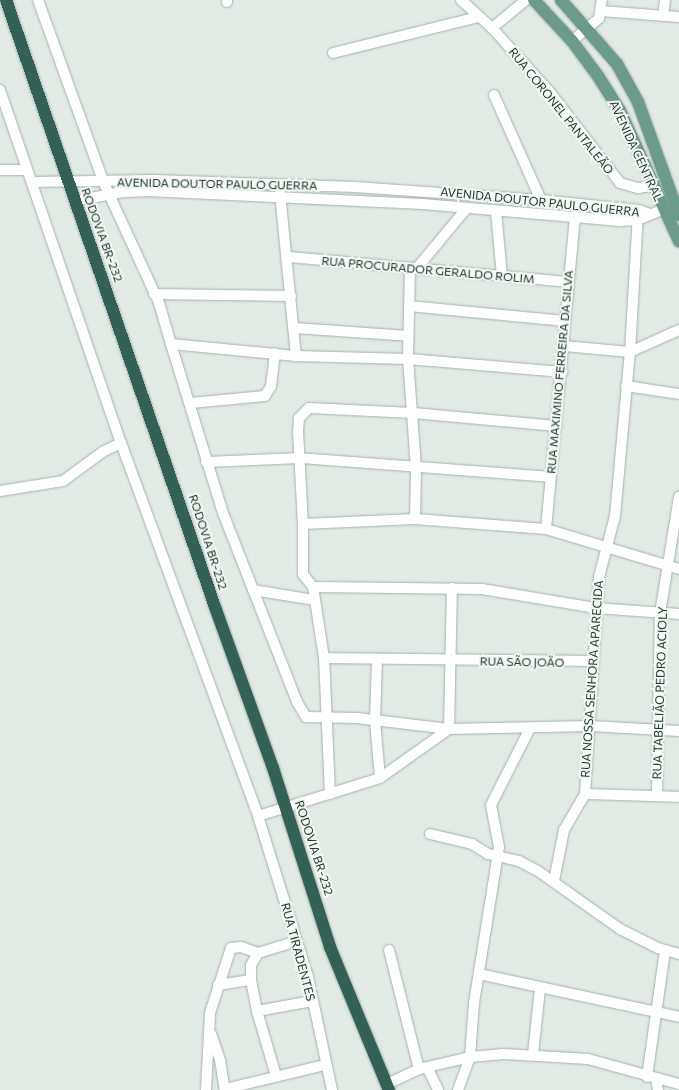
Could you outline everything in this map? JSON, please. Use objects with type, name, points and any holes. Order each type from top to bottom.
[{"type":"highway","name":"RODOVIA BR-232","points":[[6,0],[74,201],[286,808],[330,947],[362,1030],[388,1087]]},
{"type":"main road","name":"AVENIDA CENTRAL","points":[[534,0],[572,41],[598,76],[620,111],[653,186],[674,209]]},
{"type":"main road","name":"AVENIDA CENTRAL","points":[[561,0],[617,64],[638,102],[674,209]]},
{"type":"main road","points":[[620,111],[638,102]]},
{"type":"main road","points":[[674,209],[679,241]]},
{"type":"street","points":[[38,0],[108,194],[154,294],[191,403],[206,462],[253,590],[302,712],[306,717],[375,721],[449,729],[590,726],[679,730]]},
{"type":"street","name":"RUA CORONEL PANTALEÃO","points":[[460,0],[492,28],[549,91],[620,183],[638,188],[653,186]]},
{"type":"street","points":[[492,28],[526,0]]},
{"type":"street","points":[[572,41],[599,18],[602,0]]},
{"type":"street","points":[[663,16],[665,0]]},
{"type":"street","points":[[601,11],[679,17]]},
{"type":"street","points":[[333,53],[479,18]]},
{"type":"street","name":"RUA TIRADENTES","points":[[0,90],[121,443],[258,816],[297,940],[332,1090]]},
{"type":"street","points":[[494,95],[541,200]]},
{"type":"street","points":[[0,170],[27,170]]},
{"type":"street","name":"AVENIDA DOUTOR PAULO GUERRA","points":[[32,182],[154,180],[381,188],[541,200],[638,215]]},
{"type":"street","points":[[280,185],[289,257],[296,356]]},
{"type":"street","points":[[380,202],[381,188]]},
{"type":"street","name":"AVENIDA DOUTOR PAULO GUERRA","points":[[74,201],[108,194],[147,191],[281,199],[380,202],[496,212],[575,216],[638,215],[674,209]]},
{"type":"street","points":[[415,519],[416,468],[408,359],[409,306],[414,268],[466,209]]},
{"type":"street","points":[[496,212],[502,276]]},
{"type":"street","name":"RUA NOSSA SENHORA APARECIDA","points":[[584,794],[590,726],[596,608],[599,577],[615,516],[630,352],[638,215]]},
{"type":"street","name":"RUA MAXIMINO FERREIRA DA SILVA","points":[[546,529],[550,477],[562,372],[568,282],[575,216]]},
{"type":"street","name":"RUA PROCURADOR GERALDO ROLIM","points":[[289,257],[568,282]]},
{"type":"street","points":[[154,294],[291,296]]},
{"type":"street","points":[[409,306],[565,321]]},
{"type":"street","points":[[295,328],[408,336]]},
{"type":"street","points":[[564,346],[630,352],[679,330]]},
{"type":"street","points":[[171,344],[296,356],[408,359],[562,372]]},
{"type":"street","points":[[191,403],[265,396],[271,386],[275,354]]},
{"type":"street","points":[[626,386],[679,394]]},
{"type":"street","points":[[330,794],[325,717],[324,658],[313,587],[303,574],[303,524],[299,418],[309,408],[413,413],[556,426]]},
{"type":"street","points":[[0,491],[63,481],[104,451],[121,443]]},
{"type":"street","points":[[206,462],[300,458],[550,477]]},
{"type":"street","name":"RUA TABELIÃO PEDRO ACIOLY","points":[[657,795],[660,613],[669,566],[679,496]]},
{"type":"street","points":[[303,524],[415,519],[546,529],[608,546],[679,569]]},
{"type":"street","points":[[313,587],[452,588],[526,595],[596,608],[679,614]]},
{"type":"street","points":[[449,729],[449,661],[452,588]]},
{"type":"street","points":[[253,590],[315,600]]},
{"type":"street","name":"RUA SÃO JOÃO","points":[[324,658],[377,660],[594,662]]},
{"type":"street","points":[[377,660],[375,721],[380,778]]},
{"type":"street","points":[[458,1090],[470,1057],[479,974],[499,842],[491,805],[530,728]]},
{"type":"street","points":[[258,816],[380,778],[449,729]]},
{"type":"street","points":[[554,881],[564,830],[584,794],[657,795],[679,797]]},
{"type":"street","points":[[430,834],[472,844],[496,857],[519,861],[554,881],[620,929],[665,951],[679,954]]},
{"type":"street","points":[[206,1090],[210,1013],[231,948],[241,947],[258,953],[297,940]]},
{"type":"street","points":[[389,950],[423,1068],[438,1090]]},
{"type":"street","points":[[658,1090],[652,1078],[657,1012],[665,951]]},
{"type":"street","points":[[258,953],[251,964],[251,980],[257,1012],[276,1076]]},
{"type":"street","points":[[479,974],[679,1017]]},
{"type":"street","points":[[218,985],[251,980]]},
{"type":"street","points":[[533,1054],[540,988]]},
{"type":"street","points":[[257,1012],[312,1001]]},
{"type":"street","points":[[210,1030],[220,1060],[225,1089],[325,1065]]},
{"type":"street","points":[[388,1087],[423,1068],[470,1057],[533,1054],[588,1059],[652,1078],[679,1084]]}]
